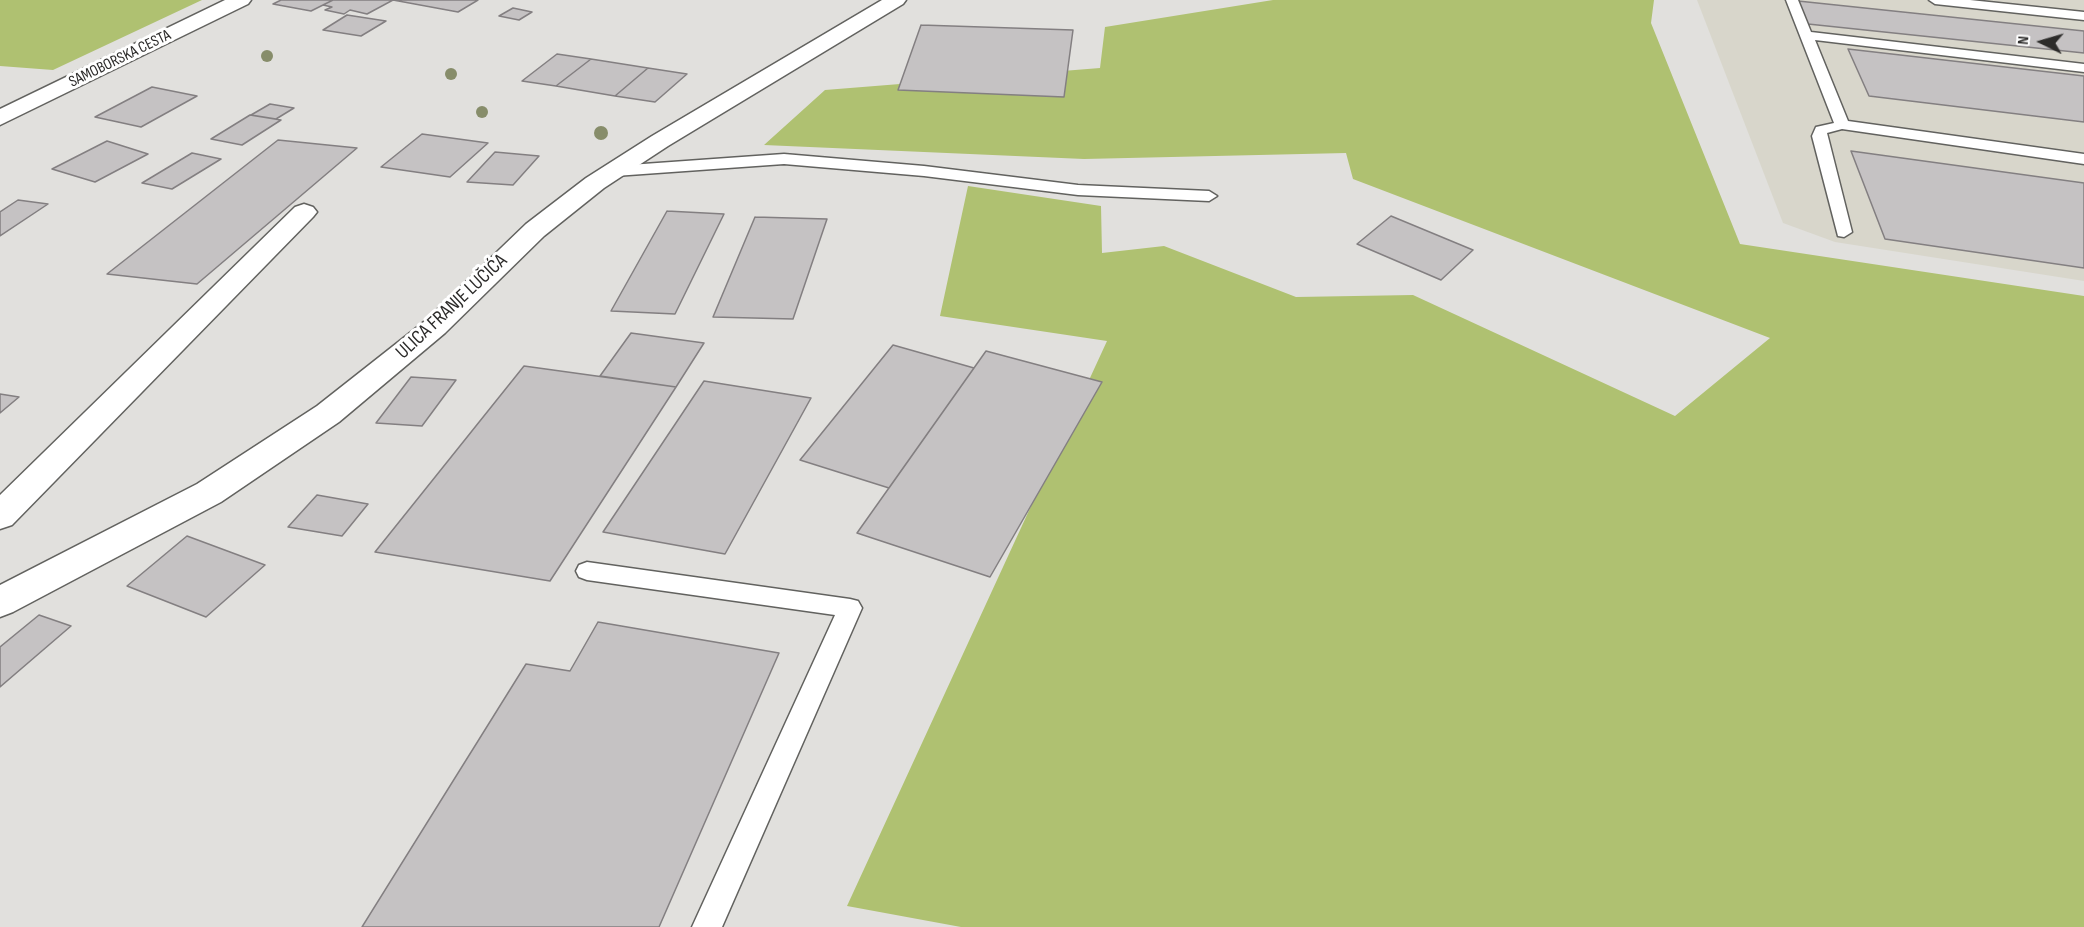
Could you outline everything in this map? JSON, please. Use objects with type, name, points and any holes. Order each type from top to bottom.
[{"type":"street","name":"SAMOBORSKA CESTA","points":[[0,118],[241,0]]},
{"type":"street","name":"ULICA FRANJE LUČIĆA","points":[[0,602],[209,493],[328,414],[435,327],[535,230],[615,171],[660,141],[896,0]]},
{"type":"street","points":[[0,516],[304,212]]},
{"type":"lane","points":[[1792,0],[1842,125]]},
{"type":"lane","points":[[1935,0],[2084,16]]},
{"type":"lane","points":[[2039,0],[2048,12]]},
{"type":"lane","points":[[1806,35],[2084,68]]},
{"type":"lane","points":[[1844,232],[1819,136],[1821,130],[1842,125],[2084,159]]},
{"type":"lane","points":[[615,171],[784,159],[924,171],[1078,190],[1209,196]]},
{"type":"lane","points":[[587,571],[850,608],[707,927]]},
{"type":"shaded area","points":[[1697,0],[2084,0],[2084,281],[1835,242],[1783,223]]},
{"type":"green space","points":[[0,0],[202,0],[53,70],[0,66]]},
{"type":"green space","points":[[1273,0],[1654,0],[1651,23],[1740,244],[2084,296],[2084,927],[961,927],[847,906],[1107,341],[940,316],[968,186],[1101,206],[1102,253],[1164,246],[1296,297],[1413,295],[1675,416],[1770,338],[1353,179],[1346,153],[1084,159],[764,145],[825,90],[1100,68],[1105,27]]},
{"type":"building","points":[[281,0],[333,0],[311,11],[273,4]]},
{"type":"building","points":[[333,0],[393,0],[367,14],[350,10],[344,14],[325,10],[332,7],[323,5]]},
{"type":"building","points":[[393,0],[478,0],[458,12]]},
{"type":"building","points":[[1798,1],[2084,31],[2084,53],[1808,24]]},
{"type":"building","points":[[513,8],[532,12],[519,20],[499,16]]},
{"type":"building","points":[[347,15],[386,21],[361,36],[323,30]]},
{"type":"building","points":[[921,25],[1073,30],[1064,97],[898,90]]},
{"type":"building","points":[[1848,49],[2084,76],[2084,122],[1869,96]]},
{"type":"building","points":[[557,54],[591,59],[556,86],[522,81]]},
{"type":"building","points":[[591,59],[648,68],[615,96],[556,86]]},
{"type":"building","points":[[648,68],[687,74],[655,102],[615,96]]},
{"type":"building","points":[[152,87],[197,96],[141,127],[95,117]]},
{"type":"building","points":[[270,104],[294,108],[276,119],[251,115]]},
{"type":"building","points":[[250,115],[281,120],[242,145],[211,139]]},
{"type":"building","points":[[422,134],[488,143],[450,177],[381,167]]},
{"type":"building","points":[[278,140],[357,148],[197,284],[107,274]]},
{"type":"building","points":[[107,141],[148,154],[95,182],[52,169]]},
{"type":"building","points":[[1851,151],[2084,183],[2084,268],[1885,239]]},
{"type":"building","points":[[495,152],[539,156],[513,185],[467,182]]},
{"type":"building","points":[[192,153],[221,159],[172,189],[142,183]]},
{"type":"building","points":[[18,200],[48,204],[0,236],[0,212]]},
{"type":"building","points":[[667,211],[724,214],[675,314],[611,311]]},
{"type":"building","points":[[1391,216],[1473,250],[1441,280],[1357,244]]},
{"type":"building","points":[[755,217],[827,219],[793,319],[713,317]]},
{"type":"building","points":[[631,333],[704,343],[676,387],[600,376]]},
{"type":"building","points":[[893,345],[974,368],[889,488],[800,460]]},
{"type":"building","points":[[986,351],[1102,382],[990,577],[857,533]]},
{"type":"building","points":[[524,366],[676,387],[550,581],[375,552]]},
{"type":"building","points":[[411,377],[456,380],[422,426],[376,423]]},
{"type":"building","points":[[704,381],[811,398],[725,554],[603,532]]},
{"type":"building","points":[[0,394],[19,397],[0,413]]},
{"type":"building","points":[[317,495],[368,504],[342,536],[288,527]]},
{"type":"building","points":[[187,536],[265,565],[206,617],[127,586]]},
{"type":"building","points":[[39,615],[71,626],[0,687],[0,647]]},
{"type":"building","points":[[598,622],[779,653],[659,927],[362,927],[526,664],[570,671]]}]
